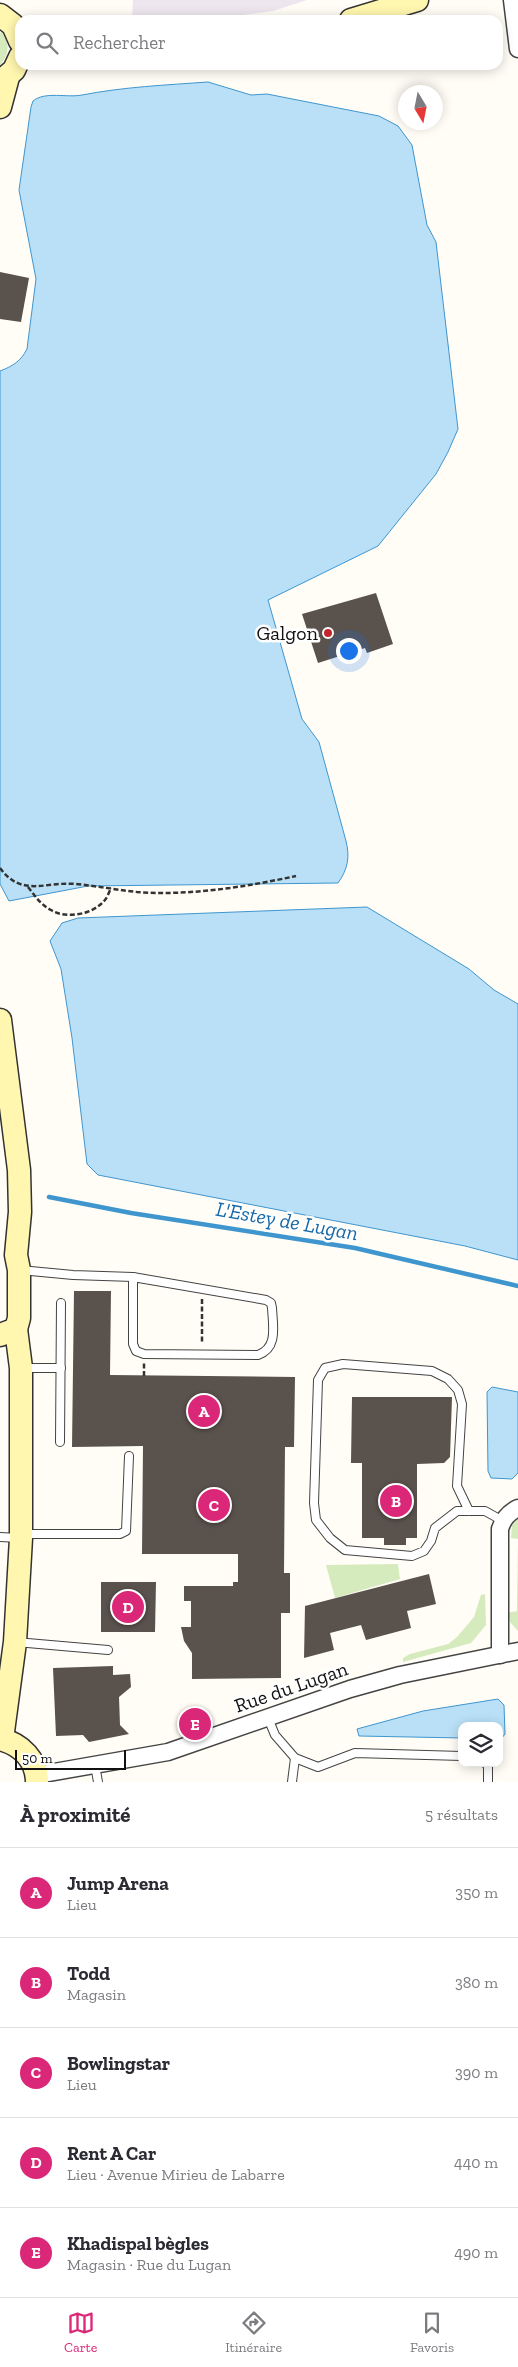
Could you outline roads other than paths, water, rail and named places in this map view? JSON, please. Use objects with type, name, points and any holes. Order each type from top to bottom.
[{"type":"main road","points":[[368,15],[417,0]]},
{"type":"main road","points":[[0,15],[8,20],[15,30]]},
{"type":"main road","points":[[0,108],[14,70]]},
{"type":"main road","points":[[0,1020],[19,1170],[20,1209],[9,1253],[18,1318],[8,1332],[20,1378],[14,1536],[15,1642],[1,1740],[14,1744],[25,1752],[33,1762],[37,1779]]},
{"type":"main road","points":[[0,1350],[20,1378]]},
{"type":"street","points":[[512,0],[518,45]]},
{"type":"street","points":[[500,1655],[500,1538],[503,1521],[510,1512],[518,1508]]},
{"type":"street","name":"Rue du Lugan","points":[[37,1779],[95,1765],[168,1752],[350,1689],[400,1675],[518,1651]]},
{"type":"lane","points":[[9,1253],[73,1275],[133,1277],[266,1300],[271,1303],[272,1308],[272,1345],[268,1352],[258,1355],[144,1354],[136,1350],[133,1344],[133,1277]]},
{"type":"lane","points":[[60,1442],[61,1303]]},
{"type":"lane","points":[[469,1511],[457,1486],[462,1404],[458,1390],[448,1379],[432,1371],[343,1364],[325,1368],[318,1380],[314,1503],[316,1520],[330,1538],[345,1550],[412,1556],[424,1551],[431,1541],[435,1528],[457,1511],[469,1511],[485,1511],[503,1521]]},
{"type":"lane","points":[[20,1378],[61,1368]]},
{"type":"lane","points":[[14,1536],[120,1534],[126,1531],[129,1456]]},
{"type":"lane","points":[[15,1642],[108,1650]]},
{"type":"lane","points":[[268,1718],[275,1735],[295,1758],[318,1767],[355,1753],[458,1756]]},
{"type":"lane","points":[[292,1782],[295,1758]]},
{"type":"lane","points":[[95,1765],[98,1782]]},
{"type":"lane","points":[[488,1767],[488,1782]]},
{"type":"water","points":[[208,82],[251,95],[267,94],[379,116],[398,126],[398,130],[401,130],[412,145],[427,225],[436,242],[458,429],[436,474],[378,546],[268,600],[302,719],[319,742],[346,841],[347,863],[338,883],[88,886],[9,901],[0,884],[0,371],[16,363],[27,349],[36,279],[19,190],[31,107],[33,101],[44,96],[76,96],[129,88]]},
{"type":"water","points":[[367,907],[469,969],[494,990],[518,1004],[518,1260],[465,1246],[98,1175],[87,1164],[72,1038],[61,969],[50,941],[62,923],[78,918]]},
{"type":"water","points":[[492,1387],[518,1392],[518,1473],[512,1479],[491,1478],[488,1471],[487,1392]]},
{"type":"water","points":[[498,1699],[504,1705],[505,1734],[503,1736],[503,1722],[458,1722],[458,1738],[359,1736],[357,1729],[423,1711]]},
{"type":"waterway","name":"L'Estey de Lugan","points":[[49,1197],[131,1213],[355,1248],[518,1286]]},
{"type":"place","name":"Galgon","points":[[328,633]]},
{"type":"place","name":"Jump Arena","points":[[204,1411]]},
{"type":"place","name":"Todd","points":[[396,1501]]},
{"type":"place","name":"Bowlingstar","points":[[214,1505]]},
{"type":"place","name":"Rent A Car","points":[[128,1607]]},
{"type":"place","name":"Khadispal bègles","points":[[195,1724]]}]
